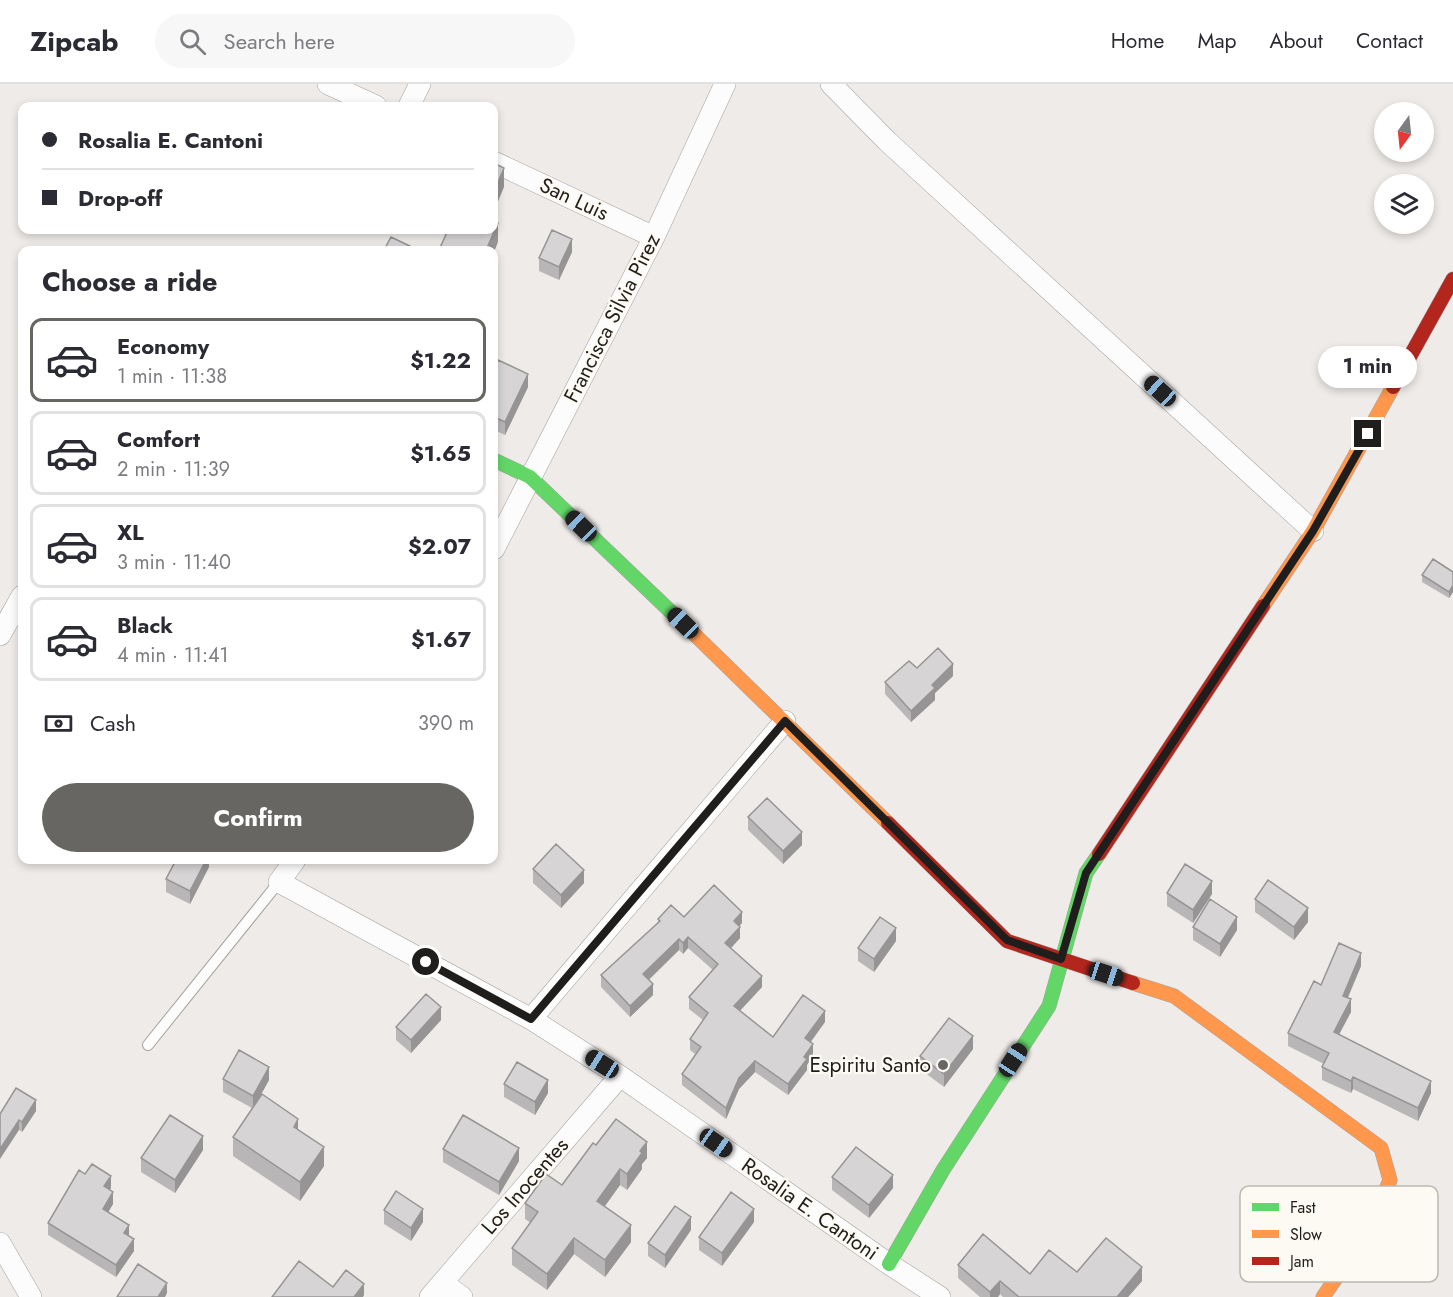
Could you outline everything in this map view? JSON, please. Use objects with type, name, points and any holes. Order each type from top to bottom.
[{"type":"street","points":[[328,84],[367,102]]},
{"type":"street","points":[[411,102],[420,84]]},
{"type":"street","name":"Francisca Silvia Pirez","points":[[498,541],[654,237],[725,84]]},
{"type":"street","points":[[831,84],[887,141],[1313,531]]},
{"type":"street","name":"San Luis","points":[[498,164],[654,237]]},
{"type":"street","points":[[889,1264],[943,1170],[1049,1006],[1086,873],[1313,531],[1453,279]]},
{"type":"street","points":[[498,462],[530,477],[785,721],[1007,940],[1174,996],[1381,1148],[1390,1180],[1387,1186]]},
{"type":"street","points":[[0,635],[18,603]]},
{"type":"street","points":[[531,1019],[785,721]]},
{"type":"street","points":[[279,882],[292,864]]},
{"type":"street","name":"Rosalia E. Cantoni","points":[[279,882],[531,1019],[620,1076],[930,1294]]},
{"type":"street","name":"Los Inocentes","points":[[437,1290],[620,1076]]},
{"type":"street","points":[[0,1243],[31,1297]]},
{"type":"street","points":[[1323,1297],[1333,1282]]},
{"type":"street","points":[[437,1290],[462,1297]]},
{"type":"lane","points":[[148,1045],[279,882]]},
{"type":"building","points":[[498,165],[504,168],[498,182]]},
{"type":"building","points":[[552,230],[572,239],[559,267],[539,258]]},
{"type":"building","points":[[446,234],[493,234],[488,246],[441,246]]},
{"type":"building","points":[[391,237],[410,246],[386,246]]},
{"type":"building","points":[[498,360],[528,374],[505,422],[498,419]]},
{"type":"building","points":[[1433,559],[1453,572],[1453,585],[1449,592],[1422,575]]},
{"type":"building","points":[[938,648],[953,664],[932,685],[935,688],[911,711],[885,682],[909,661],[917,668]]},
{"type":"building","points":[[767,798],[802,832],[783,851],[748,817]]},
{"type":"building","points":[[556,844],[584,870],[561,895],[533,869]]},
{"type":"building","points":[[174,864],[204,864],[190,891],[166,879]]},
{"type":"building","points":[[1185,864],[1212,881],[1193,910],[1167,893]]},
{"type":"building","points":[[1268,880],[1308,908],[1294,927],[1255,899]]},
{"type":"building","points":[[714,885],[742,912],[734,921],[740,927],[725,943],[762,976],[734,1006],[773,1037],[803,995],[825,1011],[805,1038],[813,1044],[804,1057],[807,1059],[788,1084],[755,1061],[739,1078],[726,1108],[682,1074],[701,1047],[690,1039],[708,1013],[689,997],[718,964],[688,937],[683,943],[679,939],[643,974],[653,984],[630,1006],[601,975],[660,921],[658,919],[671,905],[684,917]]},
{"type":"building","points":[[1210,899],[1237,917],[1220,944],[1193,927]]},
{"type":"building","points":[[880,917],[896,928],[874,959],[858,948]]},
{"type":"building","points":[[1339,943],[1361,953],[1343,996],[1351,999],[1334,1032],[1431,1081],[1418,1108],[1353,1077],[1351,1081],[1322,1067],[1329,1053],[1288,1033],[1314,981],[1321,985]]},
{"type":"building","points":[[426,994],[441,1007],[411,1040],[396,1027]]},
{"type":"building","points":[[949,1018],[973,1036],[944,1074],[920,1056]]},
{"type":"building","points":[[239,1050],[269,1067],[253,1096],[223,1079]]},
{"type":"building","points":[[517,1062],[548,1080],[535,1102],[504,1084]]},
{"type":"building","points":[[16,1088],[36,1100],[22,1122],[19,1120],[0,1149],[0,1114]]},
{"type":"building","points":[[262,1094],[298,1119],[294,1127],[324,1147],[300,1182],[233,1137]]},
{"type":"building","points":[[170,1115],[203,1136],[175,1180],[141,1158]]},
{"type":"building","points":[[463,1115],[519,1148],[499,1182],[443,1149]]},
{"type":"building","points":[[616,1119],[647,1142],[627,1174],[620,1169],[597,1201],[631,1225],[605,1260],[574,1238],[547,1274],[512,1248],[538,1212],[525,1203],[546,1174],[562,1185],[593,1143],[596,1145]]},
{"type":"building","points":[[856,1147],[893,1175],[869,1205],[832,1177]]},
{"type":"building","points":[[92,1164],[111,1176],[104,1186],[113,1192],[103,1209],[129,1225],[124,1233],[134,1239],[116,1265],[48,1223],[79,1170],[85,1174]]},
{"type":"building","points":[[396,1191],[423,1209],[411,1228],[384,1210]]},
{"type":"building","points":[[731,1192],[754,1209],[722,1253],[699,1237]]},
{"type":"building","points":[[675,1206],[691,1217],[665,1255],[648,1243]]},
{"type":"building","points":[[983,1234],[1030,1274],[1049,1250],[1077,1272],[1106,1238],[1142,1267],[1117,1297],[1019,1297],[1000,1281],[990,1292],[958,1265]]},
{"type":"building","points":[[299,1261],[333,1287],[346,1270],[364,1284],[354,1297],[272,1297]]},
{"type":"building","points":[[138,1264],[167,1283],[158,1297],[117,1297]]},
{"type":"traffic: fast","points":[[498,462],[530,477],[692,632]]},
{"type":"traffic: fast","points":[[889,1264],[943,1170],[1049,1006],[1086,873],[1099,854]]},
{"type":"traffic: slow","points":[[1263,606],[1313,531],[1393,387]]},
{"type":"traffic: slow","points":[[692,632],[888,823]]},
{"type":"traffic: slow","points":[[1133,983],[1174,996],[1381,1148],[1390,1180],[1387,1186]]},
{"type":"traffic: slow","points":[[1323,1297],[1333,1282]]},
{"type":"traffic: jam","points":[[1393,387],[1453,279]]},
{"type":"traffic: jam","points":[[1099,854],[1263,606]]},
{"type":"traffic: jam","points":[[888,823],[1007,941],[1133,983]]},
{"type":"place","name":"Espiritu Santo","points":[[943,1065]]},
{"type":"route","points":[[426,962],[531,1019],[785,721],[1007,940],[1061,959],[1086,873],[1313,531],[1368,434]]}]
